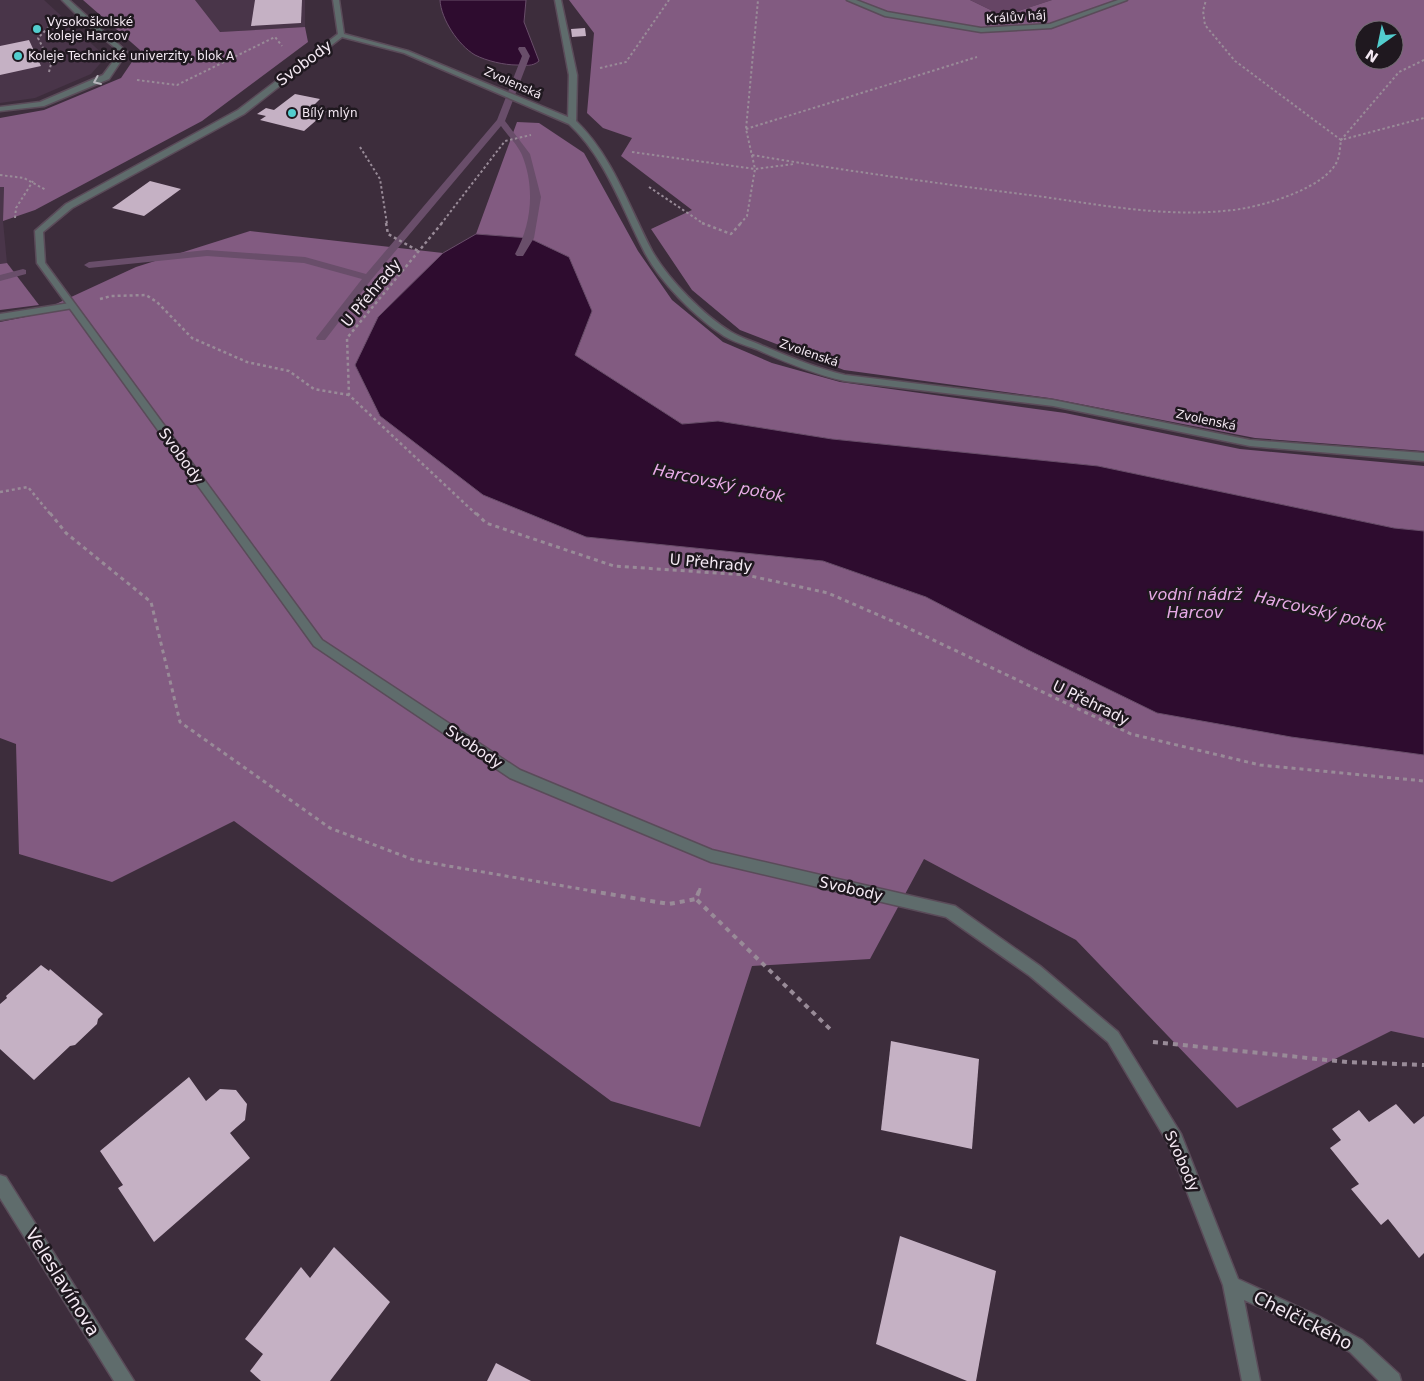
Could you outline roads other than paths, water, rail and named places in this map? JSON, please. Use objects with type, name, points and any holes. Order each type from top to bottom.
[{"type":"street","name":"Svobody","points":[[336,0],[341,35],[241,112],[68,206],[39,231],[41,263],[70,306],[318,643],[515,774],[712,856],[950,911],[1036,970],[1112,1037],[1175,1140],[1232,1285],[1251,1381]]},
{"type":"street","points":[[558,0],[573,75],[572,122]]},
{"type":"street","name":"Králův háj","points":[[850,0],[885,14],[981,30],[1051,26],[1124,0]]},
{"type":"street","points":[[0,109],[40,104],[106,76],[124,52],[68,3]]},
{"type":"street","name":"Zvolenská","points":[[341,35],[406,52],[572,122],[586,135],[619,191],[650,253],[684,298],[728,334],[788,360],[823,373],[845,378],[1053,403],[1250,442],[1424,457]]},
{"type":"street","points":[[0,317],[70,306]]},
{"type":"street","name":"Veleslavínova","points":[[0,1183],[125,1381]]},
{"type":"street","name":"Chelčického","points":[[1232,1285],[1312,1322],[1356,1346],[1392,1381]]},
{"type":"water","points":[[440,0],[526,0],[524,22],[539,61],[531,65],[512,65],[490,61],[475,55],[462,45],[452,31],[447,23]]},
{"type":"water","name":"vodní nádrž Harcov","points":[[476,234],[529,238],[569,257],[592,311],[575,355],[682,424],[718,421],[832,439],[1098,466],[1394,528],[1424,531],[1424,755],[1291,737],[1157,713],[1028,650],[926,597],[823,561],[586,537],[483,495],[380,416],[355,365],[378,317],[443,253]]},
{"type":"waterway","name":"Harcovský potok","points":[[501,121],[526,56],[522,49]]},
{"type":"waterway","points":[[368,278],[501,121]]},
{"type":"waterway","name":"Harcovský potok","points":[[501,121],[526,154],[536,197],[529,238],[520,254]]},
{"type":"waterway","points":[[89,265],[207,253],[305,260],[368,278]]},
{"type":"waterway","points":[[0,278],[23,272]]},
{"type":"waterway","points":[[321,338],[368,278]]},
{"type":"place","name":"Vysokoškolské koleje Harcov","points":[[37,29]]},
{"type":"place","name":"Koleje Technické univerzity, blok A","points":[[18,56]]},
{"type":"place","name":"Bílý mlýn","points":[[292,113]]}]
